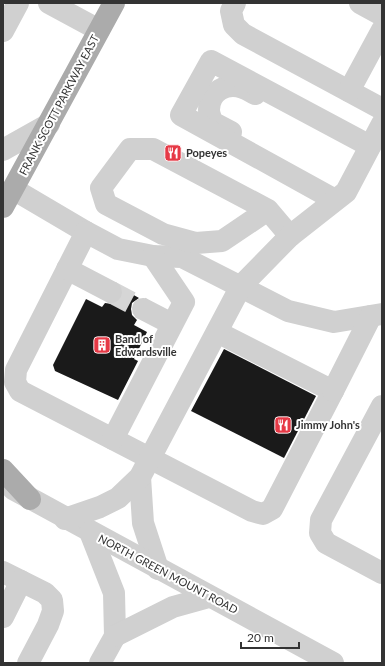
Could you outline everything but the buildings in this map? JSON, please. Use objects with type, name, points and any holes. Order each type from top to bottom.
[{"type":"main road","name":"FRANK SCOTT PARKWAY EAST","points":[[3,207],[114,3]]},
{"type":"main road","points":[[3,470],[30,499]]},
{"type":"main road","points":[[3,494],[30,499]]},
{"type":"street","points":[[3,31],[18,3]]},
{"type":"street","points":[[49,3],[99,30]]},
{"type":"street","points":[[235,3],[231,10],[234,25],[243,34],[382,109]]},
{"type":"street","points":[[360,3],[382,15]]},
{"type":"street","points":[[349,91],[382,30]]},
{"type":"street","points":[[335,200],[181,115],[211,60],[370,146]]},
{"type":"street","points":[[294,176],[286,163],[212,122],[209,110],[210,100],[221,88],[230,86],[243,87],[297,117],[314,115]]},
{"type":"street","points":[[3,150],[49,124]]},
{"type":"street","points":[[65,519],[100,508],[118,498],[140,477],[241,286],[290,236],[346,192],[382,124]]},
{"type":"street","points":[[268,210],[222,241],[196,243],[163,234],[106,204],[102,188],[130,149],[153,149],[268,210],[290,236]]},
{"type":"street","points":[[13,189],[118,249],[153,256],[182,257],[288,311],[334,322],[377,315]]},
{"type":"street","points":[[86,232],[16,370],[15,382],[20,391],[252,511],[263,514],[272,509],[333,391],[377,315]]},
{"type":"street","points":[[113,439],[184,302],[153,256]]},
{"type":"street","points":[[67,269],[111,292]]},
{"type":"street","points":[[143,308],[172,324]]},
{"type":"street","points":[[217,332],[333,391]]},
{"type":"street","points":[[382,406],[321,520],[320,533],[326,543],[382,573]]},
{"type":"street","points":[[140,477],[143,523],[158,569]]},
{"type":"street","name":"NORTH GREEN MOUNT ROAD","points":[[3,484],[65,519],[333,663]]},
{"type":"street","points":[[90,532],[114,593],[115,636],[100,663]]},
{"type":"street","points":[[3,617],[12,576],[45,593],[52,600],[53,611],[48,625],[28,663]]},
{"type":"street","points":[[115,636],[173,607],[209,597]]},
{"type":"tunnel","points":[[111,292],[143,309]]},
{"type":"place","name":"Popeyes","points":[[173,153]]},
{"type":"place","name":"Band of Edwardsville","points":[[102,345]]},
{"type":"place","name":"Jimmy John's","points":[[283,425]]}]
